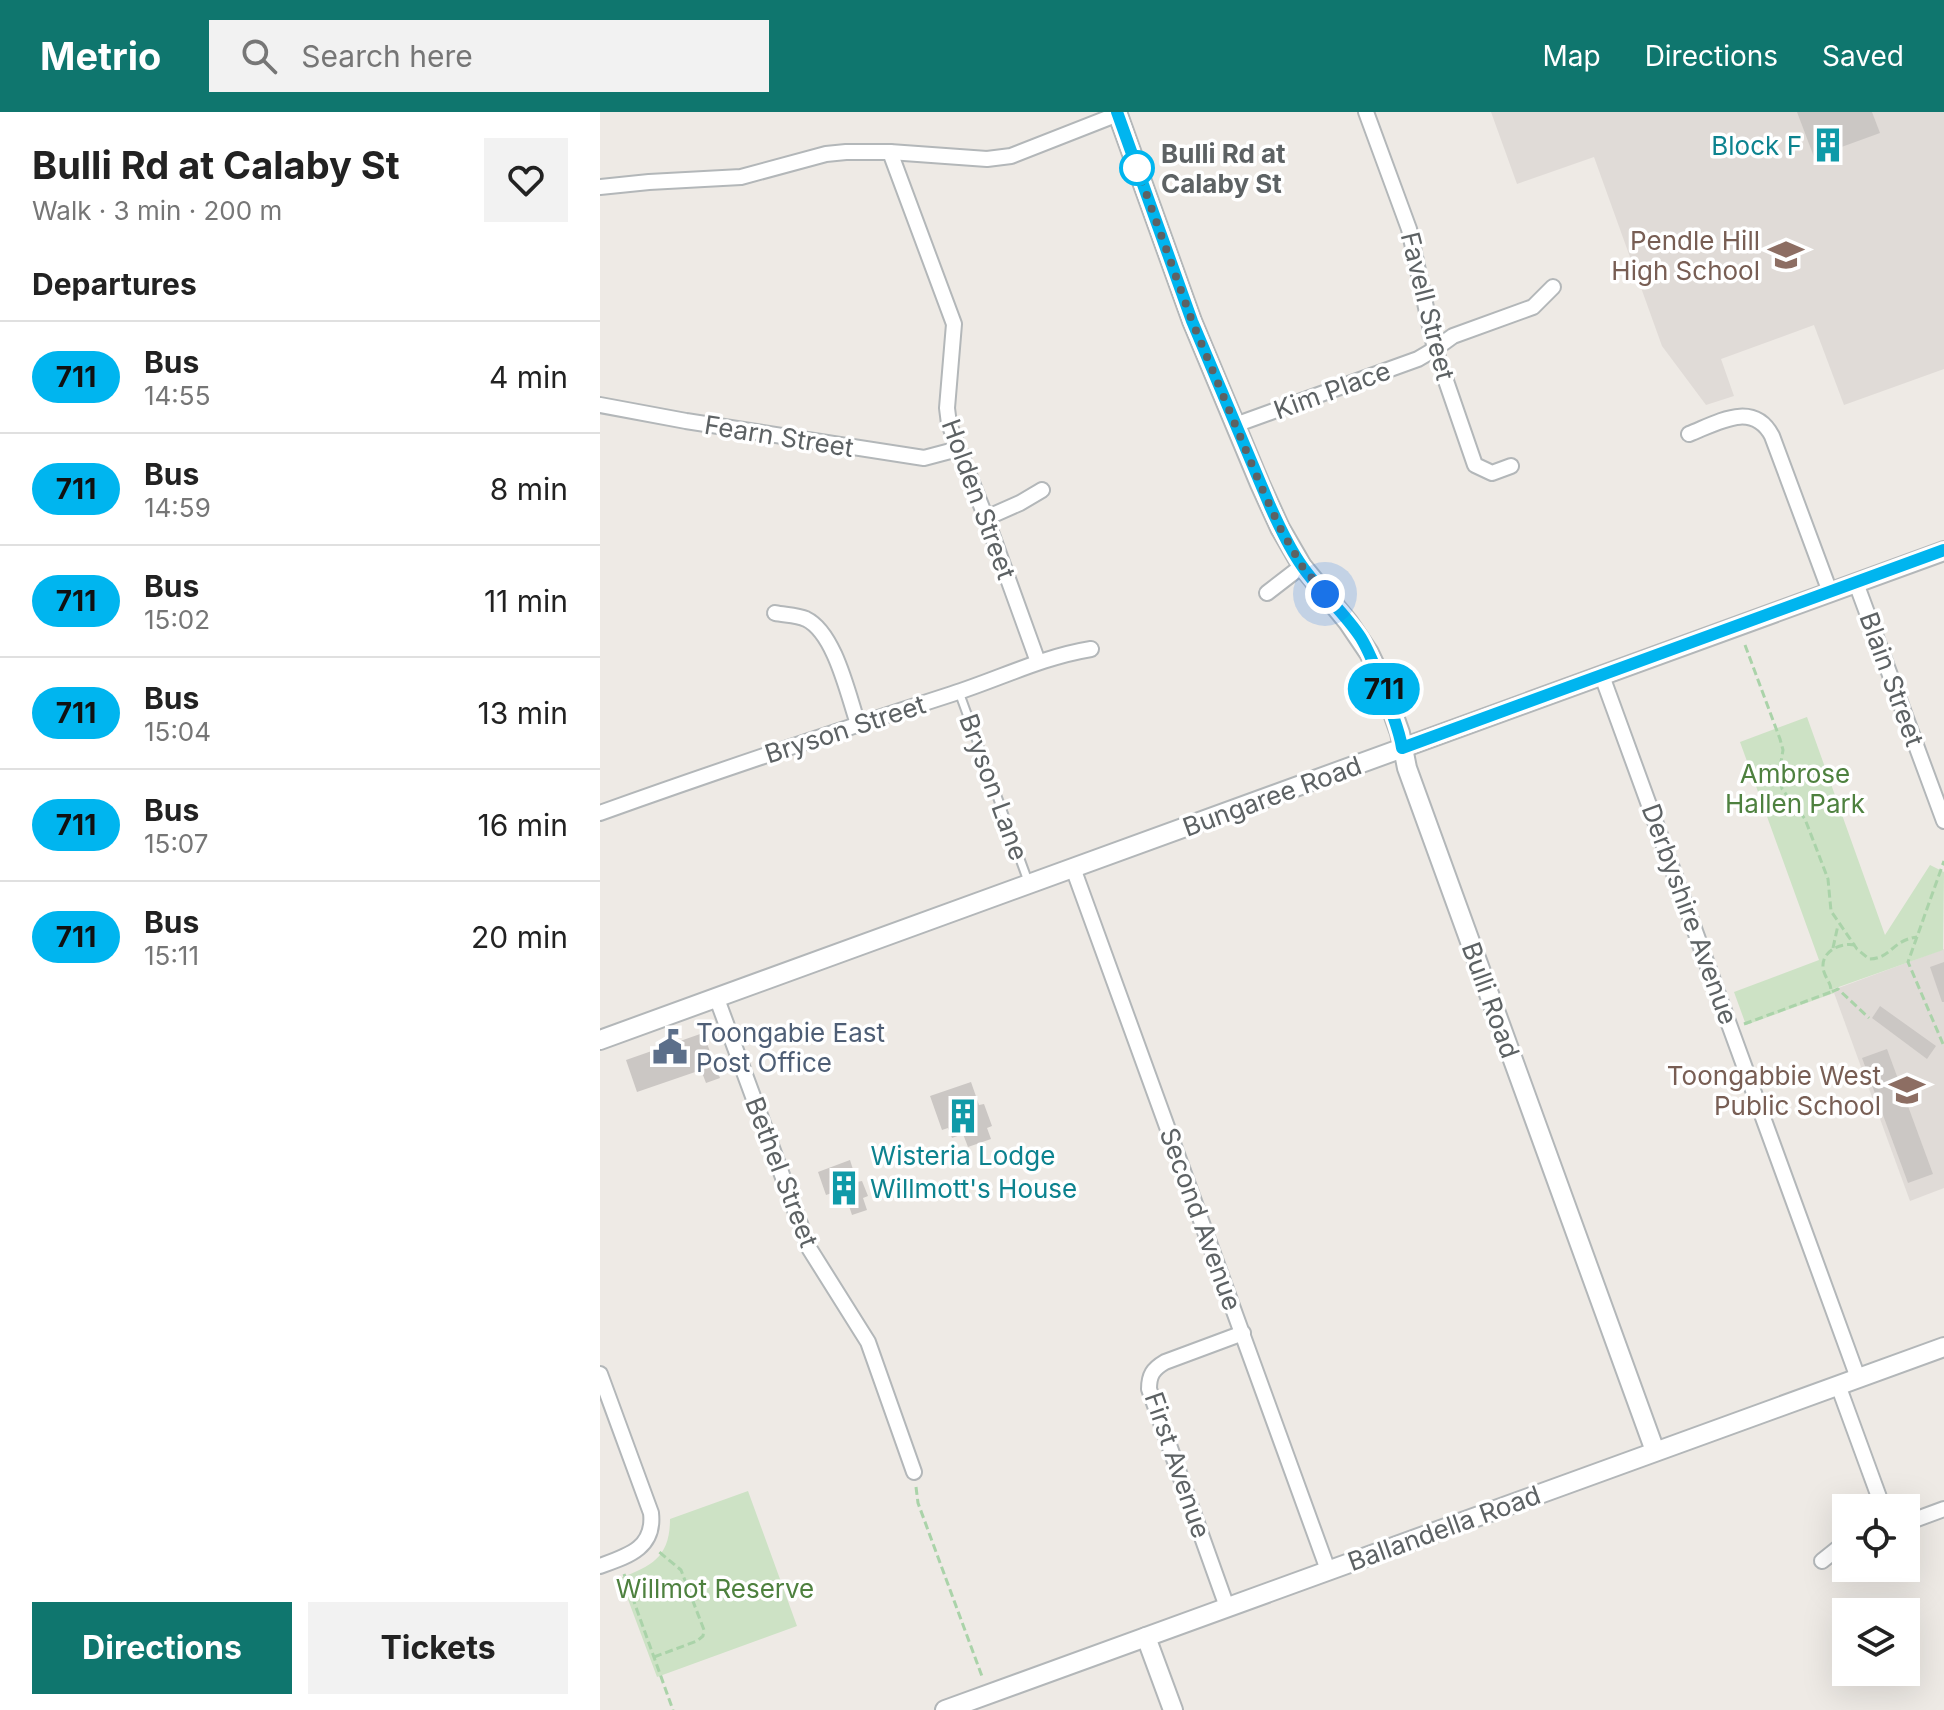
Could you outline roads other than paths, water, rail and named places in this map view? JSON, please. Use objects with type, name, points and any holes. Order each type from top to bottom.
[{"type":"street","name":"Favell Street","points":[[1366,112],[1409,229],[1435,349],[1475,465],[1492,473],[1511,466]]},
{"type":"street","points":[[600,187],[741,177],[826,154],[846,152],[987,159],[1011,156],[1117,113]]},
{"type":"street","name":"Bulli Road","points":[[1117,113],[1192,321],[1280,528],[1302,566],[1365,645],[1379,674],[1400,733],[1407,768],[1655,1451]]},
{"type":"street","name":"Holden Street","points":[[890,152],[954,324],[947,408],[949,424],[1038,662]]},
{"type":"street","name":"Kim Place","points":[[1235,425],[1418,359],[1453,336],[1533,307],[1553,287]]},
{"type":"street","name":"Fearn Street","points":[[600,405],[924,458],[958,449]]},
{"type":"street","points":[[1689,434],[1740,416],[1757,420],[1767,427],[1830,592]]},
{"type":"street","points":[[986,518],[1042,490]]},
{"type":"street","name":"Bungaree Road","points":[[600,1040],[1944,551]]},
{"type":"street","points":[[1267,593],[1302,566]]},
{"type":"street","name":"Blain Street","points":[[1856,583],[1944,821]]},
{"type":"street","points":[[775,613],[806,619],[822,632],[834,655],[858,724]]},
{"type":"street","name":"Bryson Street","points":[[600,813],[959,692],[1038,662],[1091,649]]},
{"type":"street","name":"Derbyshire Avenue","points":[[1602,676],[1858,1378]]},
{"type":"street","name":"Second Avenue","points":[[1073,868],[1328,1570]]},
{"type":"street","name":"Bethel Street","points":[[717,999],[809,1248],[868,1342],[914,1472]]},
{"type":"street","name":"First Avenue","points":[[1227,1607],[1149,1389],[1149,1378],[1155,1368],[1165,1362],[1243,1333]]},
{"type":"street","name":"Ballandella Road","points":[[945,1710],[1944,1347]]},
{"type":"street","points":[[600,1374],[651,1513],[652,1524],[650,1536],[645,1541],[625,1556],[600,1566]]},
{"type":"street","points":[[1838,1385],[1878,1494]]},
{"type":"street","points":[[1920,1518],[1944,1509]]},
{"type":"street","points":[[1822,1561],[1832,1553]]},
{"type":"street","points":[[1146,1637],[1173,1710]]},
{"type":"lane","name":"Bryson Lane","points":[[959,692],[1029,883]]},
{"type":"place","name":"Block F","points":[[1828,145]]},
{"type":"place","name":"Bulli Rd at Calaby St","points":[[1137,168]]},
{"type":"place","name":"Pendle Hill High School","points":[[1786,255]]},
{"type":"place","name":"Toongabie East Post Office","points":[[670,1047]]},
{"type":"place","name":"Toongabbie West Public School","points":[[1907,1090]]},
{"type":"place","name":"Wisteria Lodge","points":[[963,1116]]},
{"type":"place","name":"Willmott's House","points":[[844,1188]]},
{"type":"park label","name":"Ambrose Hallen Park","points":[[1795,788]]},
{"type":"park label","name":"Willmot Reserve","points":[[715,1588]]}]
